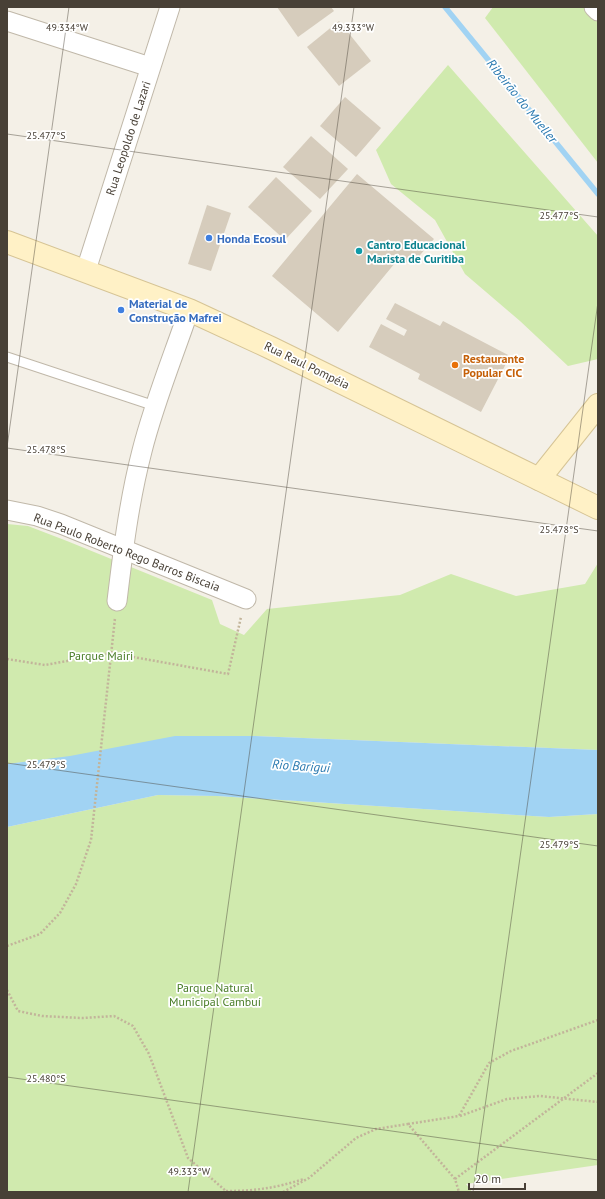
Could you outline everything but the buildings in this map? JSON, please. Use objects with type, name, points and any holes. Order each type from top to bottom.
[{"type":"main road","name":"Rua Raul Pompéia","points":[[7,243],[86,270],[189,310],[285,354],[598,508]]},
{"type":"main road","points":[[539,479],[598,405]]},
{"type":"street","name":"Rua Leopoldo de Lazari","points":[[86,270],[170,7]]},
{"type":"street","points":[[594,7],[598,11]]},
{"type":"street","points":[[7,21],[150,67]]},
{"type":"street","points":[[117,602],[136,475],[155,406],[189,310]]},
{"type":"street","name":"Rua Paulo Roberto Rego Barros Biscaia","points":[[7,510],[37,516],[61,524],[246,599]]},
{"type":"lane","points":[[7,357],[155,406]]},
{"type":"path","points":[[7,659],[45,665],[111,653],[228,674],[246,599]]},
{"type":"path","points":[[7,946],[40,934],[60,913],[76,884],[91,840],[95,815],[117,602]]},
{"type":"path","points":[[7,990],[18,1011],[42,1016],[82,1018],[114,1016],[133,1026],[149,1054],[188,1158],[226,1191],[252,1191],[277,1188],[309,1178]]},
{"type":"path","points":[[459,1116],[489,1063],[511,1051],[598,1020]]},
{"type":"path","points":[[455,1179],[598,1073]]},
{"type":"path","points":[[283,1192],[309,1178],[356,1138],[376,1129],[459,1116],[507,1099],[540,1096],[598,1102]]},
{"type":"path","points":[[408,1124],[455,1179],[459,1192]]},
{"type":"green space","points":[[493,7],[586,7],[598,20],[598,163],[485,18]]},
{"type":"green space","points":[[448,65],[598,236],[598,359],[568,366],[520,321],[465,274],[435,220],[391,184],[376,150]]},
{"type":"green space","name":"Parque Mairi","points":[[7,524],[28,526],[212,600],[220,624],[244,635],[267,609],[400,595],[451,574],[516,596],[585,584],[598,563],[598,750],[255,736],[7,764]]},
{"type":"green space","name":"Parque Natural Municipal Cambuí","points":[[158,795],[217,796],[549,817],[598,814],[598,1165],[466,1184],[472,1192],[7,1192],[7,827]]},
{"type":"water","name":"Rio Barigui","points":[[175,736],[255,736],[598,750],[598,814],[549,817],[217,796],[158,795],[7,827],[7,764],[70,756]]},
{"type":"waterway","name":"Ribeirão do Mueller","points":[[445,7],[598,194]]},
{"type":"place","name":"Honda Ecosul","points":[[209,238]]},
{"type":"place","name":"Cantro Educacional Marista de Curitiba","points":[[359,251]]},
{"type":"place","name":"Material de Construção Mafrei","points":[[121,310]]},
{"type":"place","name":"Restaurante Popular CIC","points":[[455,365]]}]
